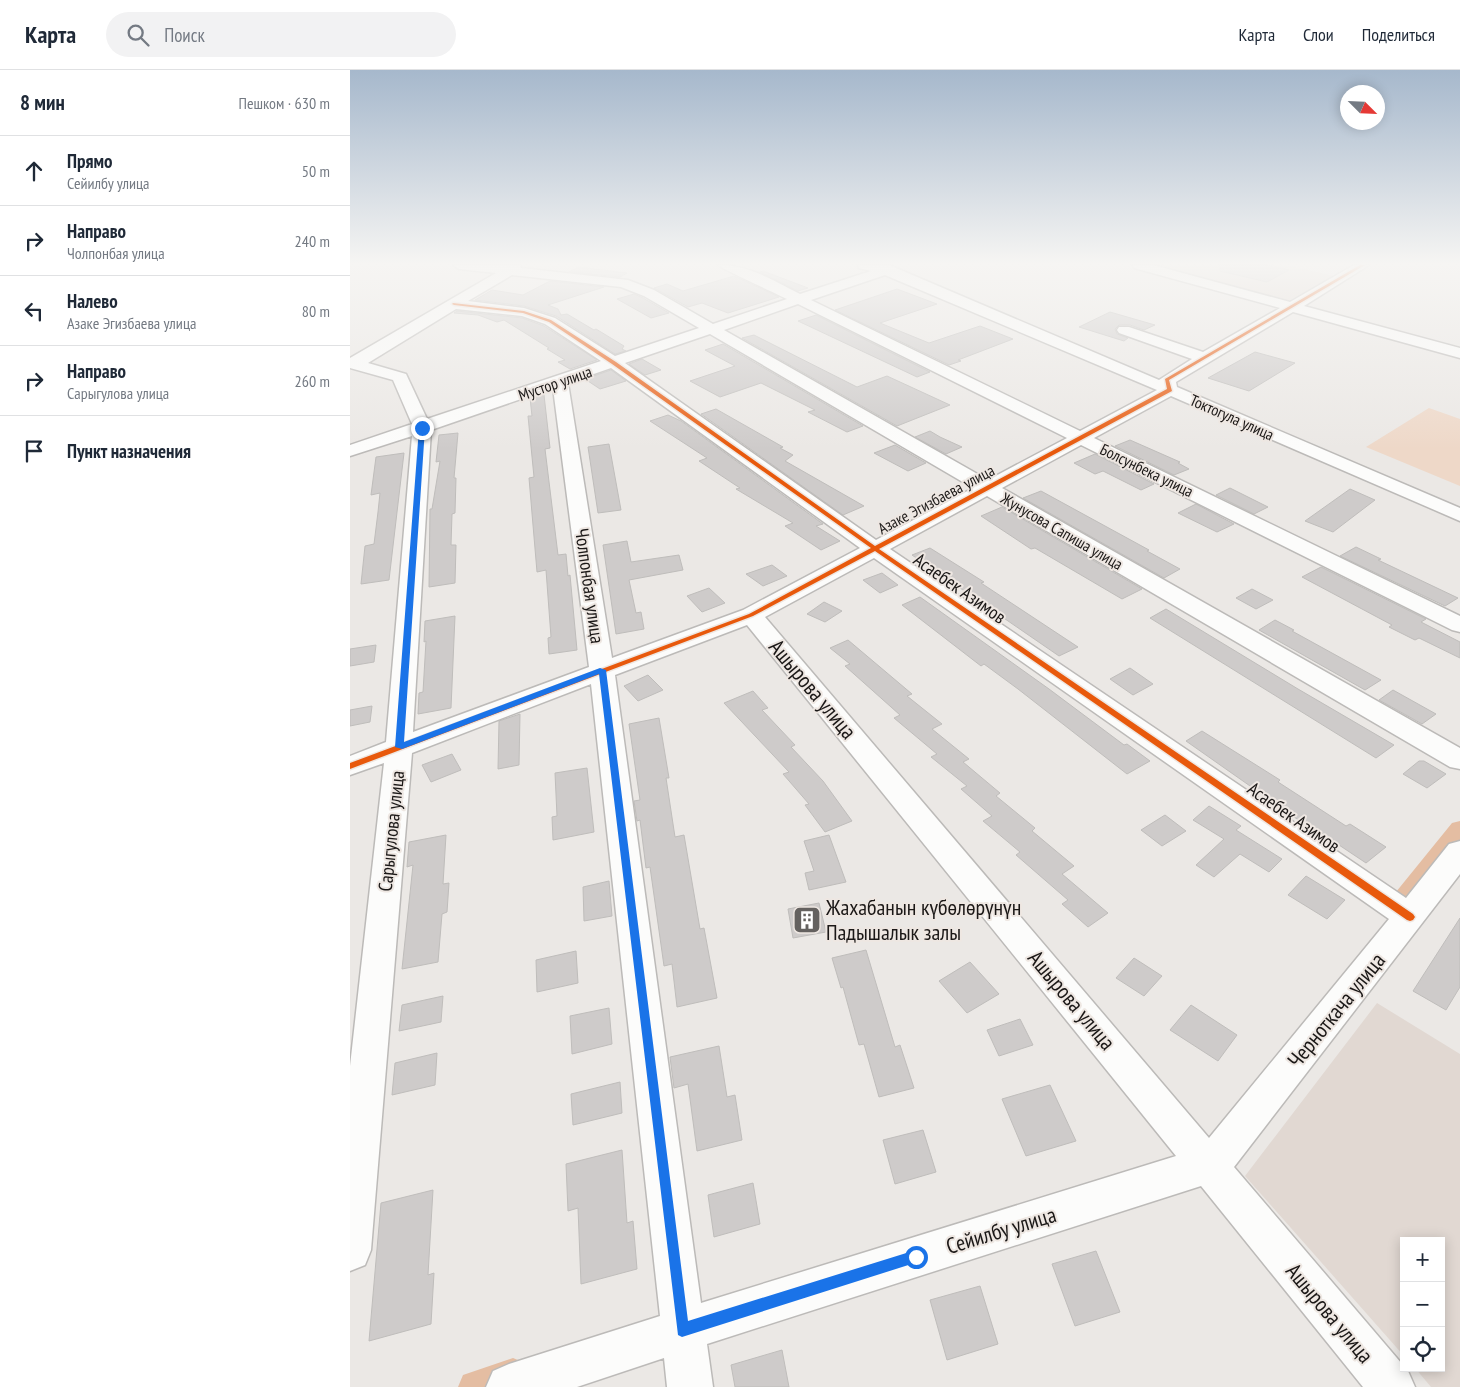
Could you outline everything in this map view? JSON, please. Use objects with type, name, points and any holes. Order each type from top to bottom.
[{"type":"street","points":[[352,364],[416,326]]},
{"type":"street","name":"Асаебек Азимов","points":[[557,326],[614,363],[874,548],[1410,917]]},
{"type":"street","name":"Жунусова Сапиша улица","points":[[708,326],[1460,760]]},
{"type":"street","name":"Мустор улица","points":[[350,451],[720,326]]},
{"type":"street","name":"Болсунбека улица","points":[[852,326],[1460,625]]},
{"type":"street","name":"Токтогула улица","points":[[1019,326],[1460,515]]},
{"type":"street","points":[[1170,390],[1167,380],[1258,326]]},
{"type":"street","points":[[1358,326],[1460,354]]},
{"type":"street","points":[[1124,330],[1205,358]]},
{"type":"street","name":"Сарыгулова улица","points":[[350,1250],[399,747],[422,428],[400,377],[352,364]]},
{"type":"street","name":"Чолпонбая улица","points":[[560,381],[602,670],[690,1387]]},
{"type":"street","name":"Азаке Эгизбаева улица","points":[[350,766],[751,614],[1170,390]]},
{"type":"street","name":"Ашырова улица","points":[[751,614],[1392,1387]]},
{"type":"street","name":"Черноткача улица","points":[[1208,1165],[1221,1153],[1460,852]]},
{"type":"street","name":"Сейилбу улица","points":[[509,1387],[682,1330],[1208,1165]]},
{"type":"shaded area","points":[[1429,408],[1460,419],[1460,486],[1366,447]]},
{"type":"shaded area","points":[[1377,1003],[1460,1054],[1460,1387],[1431,1387],[1418,1372],[1445,1372],[1445,1237],[1400,1237],[1400,1351],[1245,1176]]},
{"type":"building","points":[[514,326],[545,326],[597,360],[570,369],[558,362],[565,360],[547,349],[549,348]]},
{"type":"building","points":[[572,326],[588,326],[594,330],[596,329],[624,346],[622,349],[626,351],[615,354]]},
{"type":"building","points":[[810,326],[839,326],[930,372],[917,377]]},
{"type":"building","points":[[869,326],[888,326],[929,343],[979,326],[1013,339],[949,365]]},
{"type":"building","points":[[1118,326],[1115,329],[1117,334],[1128,338],[1124,341],[1079,327]]},
{"type":"building","points":[[1134,326],[1152,326],[1144,330]]},
{"type":"building","points":[[754,335],[857,387],[887,376],[950,405],[897,426],[742,338]]},
{"type":"building","points":[[723,344],[863,426],[847,432],[808,412],[815,410],[761,383],[720,397],[690,381],[735,366],[705,350]]},
{"type":"building","points":[[1255,352],[1295,363],[1249,391],[1208,378]]},
{"type":"building","points":[[642,359],[661,370],[645,375],[629,364]]},
{"type":"building","points":[[611,370],[626,381],[600,389],[585,379]]},
{"type":"building","points":[[544,395],[550,448],[545,449],[558,555],[566,554],[568,576],[570,575],[577,650],[549,654],[548,638],[551,637],[546,570],[537,572],[529,478],[534,477],[528,416],[532,416],[530,398]]},
{"type":"building","points":[[716,409],[783,447],[780,448],[793,455],[785,461],[864,506],[843,515],[701,414]]},
{"type":"building","points":[[668,415],[681,421],[823,524],[816,526],[840,541],[821,550],[785,526],[793,523],[736,489],[740,488],[699,461],[707,458],[650,421]]},
{"type":"building","points":[[930,431],[962,447],[946,454],[915,437]]},
{"type":"building","points":[[458,433],[454,478],[456,478],[455,513],[452,514],[451,545],[456,545],[455,583],[429,587],[430,509],[432,509],[440,461],[436,462],[439,435]]},
{"type":"building","points":[[1130,440],[1180,462],[1178,463],[1189,469],[1174,475],[1115,446]]},
{"type":"building","points":[[609,444],[621,510],[598,513],[588,447]]},
{"type":"building","points":[[895,445],[926,463],[908,471],[874,453]]},
{"type":"building","points":[[404,453],[389,580],[361,584],[365,546],[374,544],[378,512],[380,493],[371,495],[376,457]]},
{"type":"building","points":[[1095,454],[1154,484],[1141,490],[1103,471],[1095,474],[1074,463]]},
{"type":"building","points":[[1230,488],[1268,507],[1254,514],[1216,495]]},
{"type":"building","points":[[1350,489],[1375,500],[1333,532],[1305,521]]},
{"type":"building","points":[[1041,491],[1180,569],[1164,578],[1023,498]]},
{"type":"building","points":[[1196,504],[1234,524],[1217,532],[1178,513]]},
{"type":"building","points":[[1002,507],[1142,589],[1122,599],[1035,548],[1031,549],[981,516]]},
{"type":"building","points":[[627,541],[631,562],[679,555],[683,570],[629,580],[636,613],[641,612],[644,629],[616,634],[603,545]]},
{"type":"building","points":[[1356,547],[1381,559],[1378,560],[1458,598],[1445,606],[1340,556]]},
{"type":"building","points":[[930,548],[984,582],[981,583],[1078,647],[1059,656],[912,555]]},
{"type":"building","points":[[772,565],[787,576],[763,586],[746,574]]},
{"type":"building","points":[[1321,567],[1426,619],[1421,622],[1460,642],[1460,658],[1419,638],[1415,640],[1389,627],[1392,625],[1302,577]]},
{"type":"building","points":[[882,573],[898,585],[880,593],[863,580]]},
{"type":"building","points":[[709,588],[725,603],[702,612],[687,596]]},
{"type":"building","points":[[1252,589],[1273,600],[1256,609],[1236,598]]},
{"type":"building","points":[[920,597],[1124,745],[1127,744],[1150,761],[1127,774],[1018,689],[984,664],[981,666],[902,605]]},
{"type":"building","points":[[824,602],[842,611],[825,622],[807,614]]},
{"type":"building","points":[[1166,609],[1394,745],[1376,758],[1150,618]]},
{"type":"building","points":[[455,616],[451,708],[418,714],[419,693],[423,692],[426,641],[424,642],[425,621]]},
{"type":"building","points":[[1275,620],[1381,680],[1365,690],[1259,630]]},
{"type":"building","points":[[848,640],[912,694],[907,696],[942,724],[932,729],[969,759],[963,762],[1000,793],[996,796],[1035,828],[1032,831],[1074,866],[1062,874],[1108,913],[1088,927],[1062,904],[1068,900],[1016,855],[1020,852],[983,821],[992,816],[961,789],[967,786],[931,757],[937,754],[894,718],[900,715],[845,666],[850,664],[830,648]]},
{"type":"building","points":[[376,645],[374,662],[350,666],[350,649]]},
{"type":"building","points":[[1130,668],[1153,684],[1133,695],[1110,679]]},
{"type":"building","points":[[648,675],[663,690],[638,701],[624,686]]},
{"type":"building","points":[[1393,690],[1436,714],[1422,724],[1379,700]]},
{"type":"building","points":[[753,691],[768,708],[762,710],[795,745],[791,747],[823,781],[852,821],[825,832],[805,805],[809,804],[783,774],[789,772],[724,703]]},
{"type":"building","points":[[372,706],[370,722],[350,726],[350,710]]},
{"type":"building","points":[[520,714],[519,765],[498,769],[499,721]]},
{"type":"building","points":[[659,718],[669,778],[666,778],[675,837],[684,835],[700,929],[704,928],[717,998],[677,1007],[672,964],[664,966],[650,867],[646,868],[640,820],[637,821],[634,801],[640,800],[629,724]]},
{"type":"building","points":[[1202,731],[1280,780],[1278,782],[1346,826],[1350,824],[1386,847],[1366,863],[1309,825],[1307,826],[1186,741]]},
{"type":"building","points":[[452,754],[461,770],[431,782],[422,765]]},
{"type":"building","points":[[1419,761],[1424,761],[1446,774],[1427,788],[1403,774]]},
{"type":"building","points":[[587,768],[594,832],[553,840],[552,817],[557,816],[555,773]]},
{"type":"building","points":[[1209,806],[1241,826],[1236,830],[1282,859],[1269,872],[1240,854],[1214,877],[1196,865],[1224,839],[1193,820]]},
{"type":"building","points":[[1165,815],[1186,831],[1162,846],[1141,830]]},
{"type":"building","points":[[446,835],[443,884],[449,883],[447,912],[442,914],[438,962],[402,969],[413,865],[407,867],[409,842]]},
{"type":"building","points":[[829,835],[846,882],[809,890],[805,873],[814,871],[804,841]]},
{"type":"building","points":[[1306,876],[1345,900],[1327,919],[1288,895]]},
{"type":"building","points":[[609,881],[612,916],[584,921],[583,887]]},
{"type":"building","name":"Жахабанын күбөлөрүнүн Падышалык залы","points":[[819,903],[826,932],[793,938],[788,909]]},
{"type":"building","points":[[1460,918],[1460,987],[1446,1010],[1413,991]]},
{"type":"building","points":[[866,950],[895,1047],[900,1045],[914,1088],[879,1097],[864,1044],[859,1045],[843,987],[841,988],[832,958]]},
{"type":"building","points":[[576,951],[578,983],[537,992],[536,960]]},
{"type":"building","points":[[1134,958],[1162,976],[1144,996],[1116,978]]},
{"type":"building","points":[[970,962],[999,994],[967,1013],[939,981]]},
{"type":"building","points":[[443,996],[441,1022],[399,1031],[402,1005]]},
{"type":"building","points":[[1191,1005],[1237,1035],[1218,1061],[1170,1030]]},
{"type":"building","points":[[609,1008],[612,1044],[572,1054],[570,1016]]},
{"type":"building","points":[[1020,1019],[1033,1045],[999,1056],[987,1030]]},
{"type":"building","points":[[719,1046],[727,1097],[735,1095],[742,1140],[697,1151],[688,1084],[674,1088],[670,1057]]},
{"type":"building","points":[[437,1053],[435,1085],[392,1095],[395,1063]]},
{"type":"building","points":[[620,1082],[622,1113],[573,1125],[571,1094]]},
{"type":"building","points":[[1050,1085],[1076,1141],[1026,1156],[1002,1099]]},
{"type":"building","points":[[923,1130],[936,1172],[895,1184],[883,1140]]},
{"type":"building","points":[[622,1150],[627,1223],[633,1221],[637,1269],[581,1284],[578,1208],[568,1211],[566,1164]]},
{"type":"building","points":[[753,1183],[760,1224],[714,1237],[708,1195]]},
{"type":"building","points":[[433,1190],[428,1275],[434,1273],[431,1324],[369,1341],[381,1203]]},
{"type":"building","points":[[1096,1251],[1120,1312],[1075,1326],[1052,1264]]},
{"type":"building","points":[[980,1286],[998,1344],[947,1360],[930,1300]]},
{"type":"building","points":[[782,1350],[789,1387],[735,1387],[731,1365]]},
{"type":"waterway","points":[[1404,899],[1460,829]]},
{"type":"waterway","points":[[475,1387],[513,1375]]},
{"type":"cycle path","points":[[558,326],[614,363],[874,548],[1410,917]]},
{"type":"cycle path","points":[[350,766],[751,615],[1170,390],[1167,380],[1258,326]]},
{"type":"place","name":"Жахабанын күбөлөрүнүн Падышалык залы","points":[[807,920]]},
{"type":"route","points":[[422,428],[399,747],[602,670],[682,1330],[916,1257]]}]
